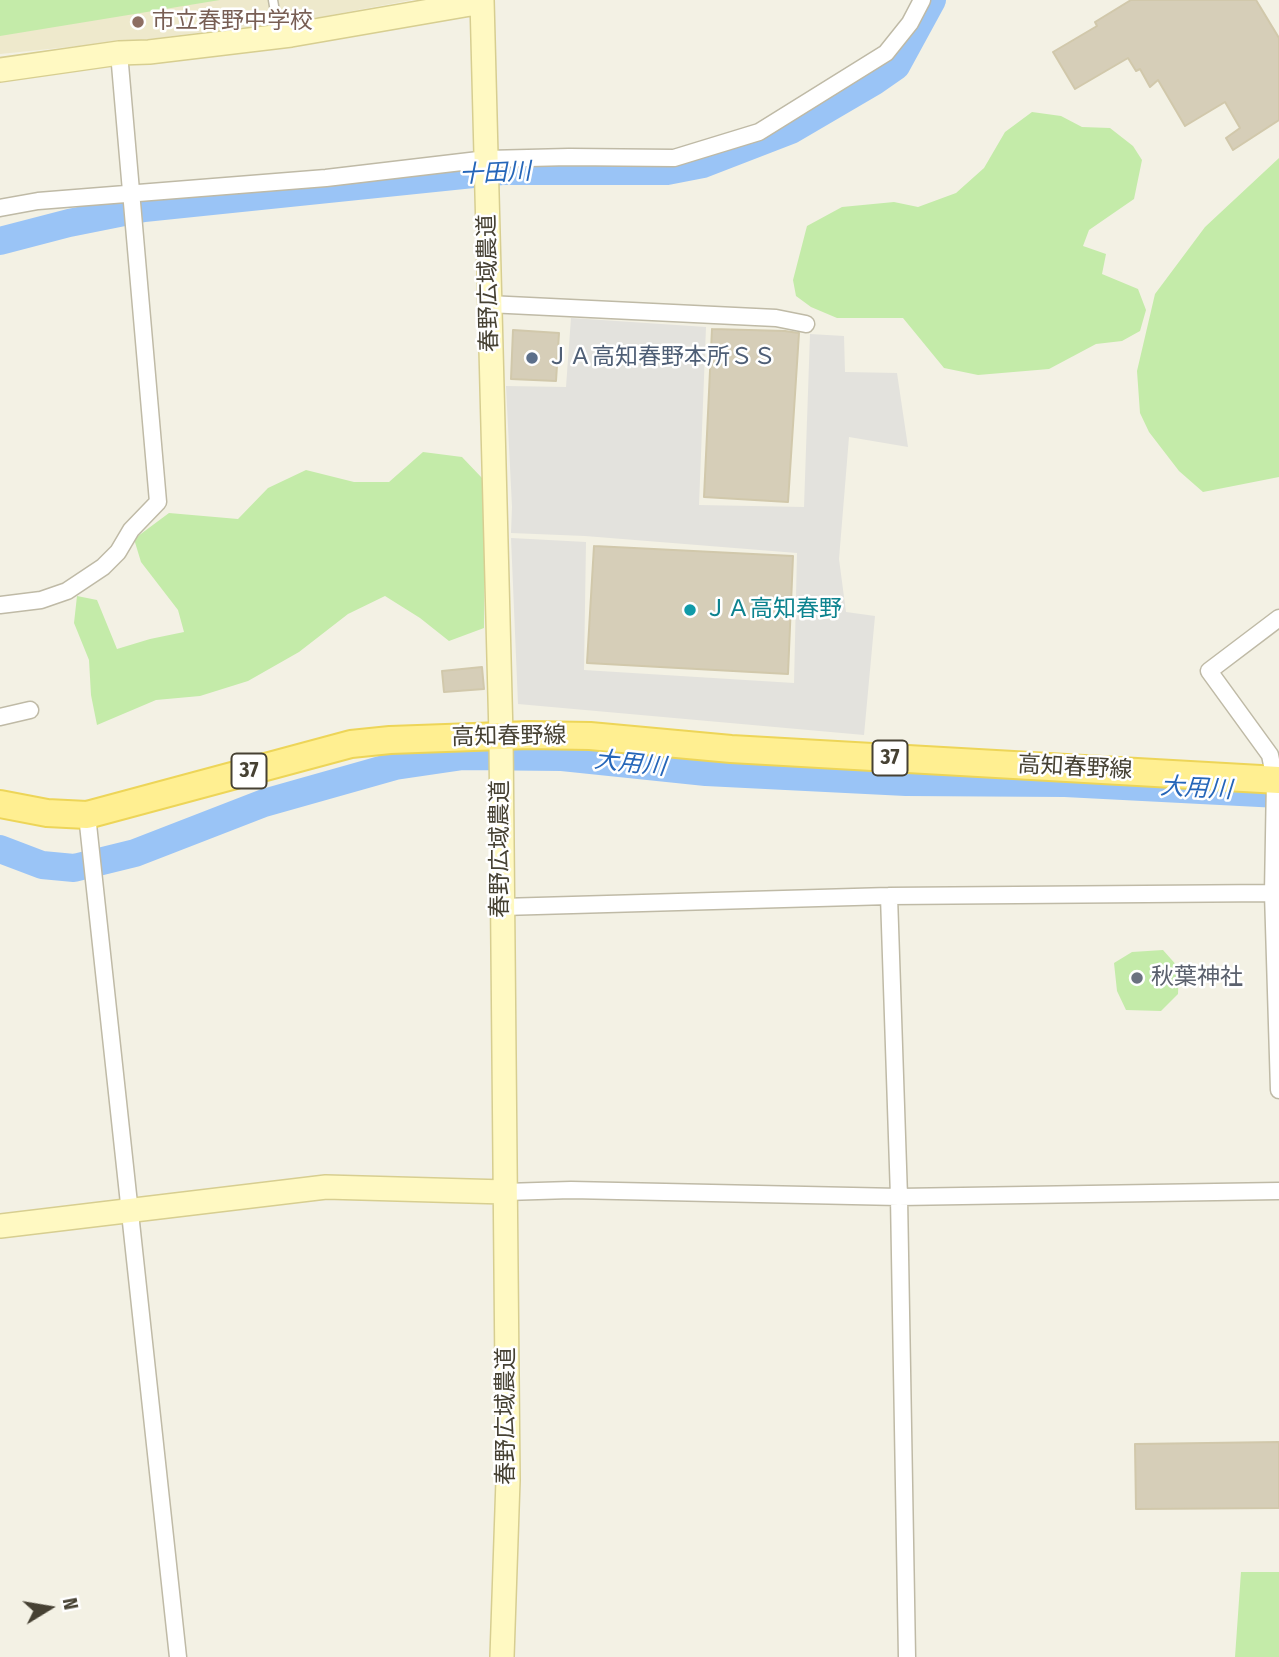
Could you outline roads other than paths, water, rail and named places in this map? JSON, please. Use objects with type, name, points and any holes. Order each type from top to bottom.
[{"type":"main road","name":"高知春野線","points":[[0,804],[47,813],[88,825],[351,744],[501,736],[590,736],[744,750],[1276,788]]},
{"type":"street","points":[[0,208],[38,201],[487,162],[569,157],[674,158],[759,132],[886,53],[910,23],[922,0]]},
{"type":"street","points":[[0,71],[119,53],[279,37],[482,1]]},
{"type":"street","name":"春野広域農道","points":[[482,1],[501,736],[508,1480],[502,1657]]},
{"type":"street","points":[[0,605],[41,600],[67,591],[110,560],[131,530],[158,502],[119,53]]},
{"type":"street","points":[[488,304],[775,318],[806,324]]},
{"type":"street","points":[[1279,618],[1209,671],[1270,755],[1276,788],[1273,893],[1279,1090]]},
{"type":"street","points":[[0,717],[30,710]]},
{"type":"street","points":[[88,825],[178,1657]]},
{"type":"street","points":[[502,907],[890,896],[1273,893]]},
{"type":"street","points":[[890,896],[899,1197],[907,1657]]},
{"type":"street","points":[[0,1226],[326,1188],[899,1197],[1279,1191]]},
{"type":"lane","points":[[273,0],[279,37]]},
{"type":"waterway","name":"十田川","points":[[0,241],[69,223],[144,208],[502,171],[667,171],[703,164],[791,130],[896,66],[932,0]]},
{"type":"waterway","name":"大用川","points":[[0,849],[42,865],[74,868],[135,853],[264,803],[395,766],[463,756],[562,757],[706,772],[906,782],[1065,783],[1279,794]]},
{"type":"place","name":"市立春野中学校","points":[[138,22]]},
{"type":"place","name":"ＪＡ高知春野本所ＳＳ","points":[[532,358]]},
{"type":"place","name":"ＪＡ高知春野","points":[[690,610]]},
{"type":"place","name":"秋葉神社","points":[[1137,978]]}]
